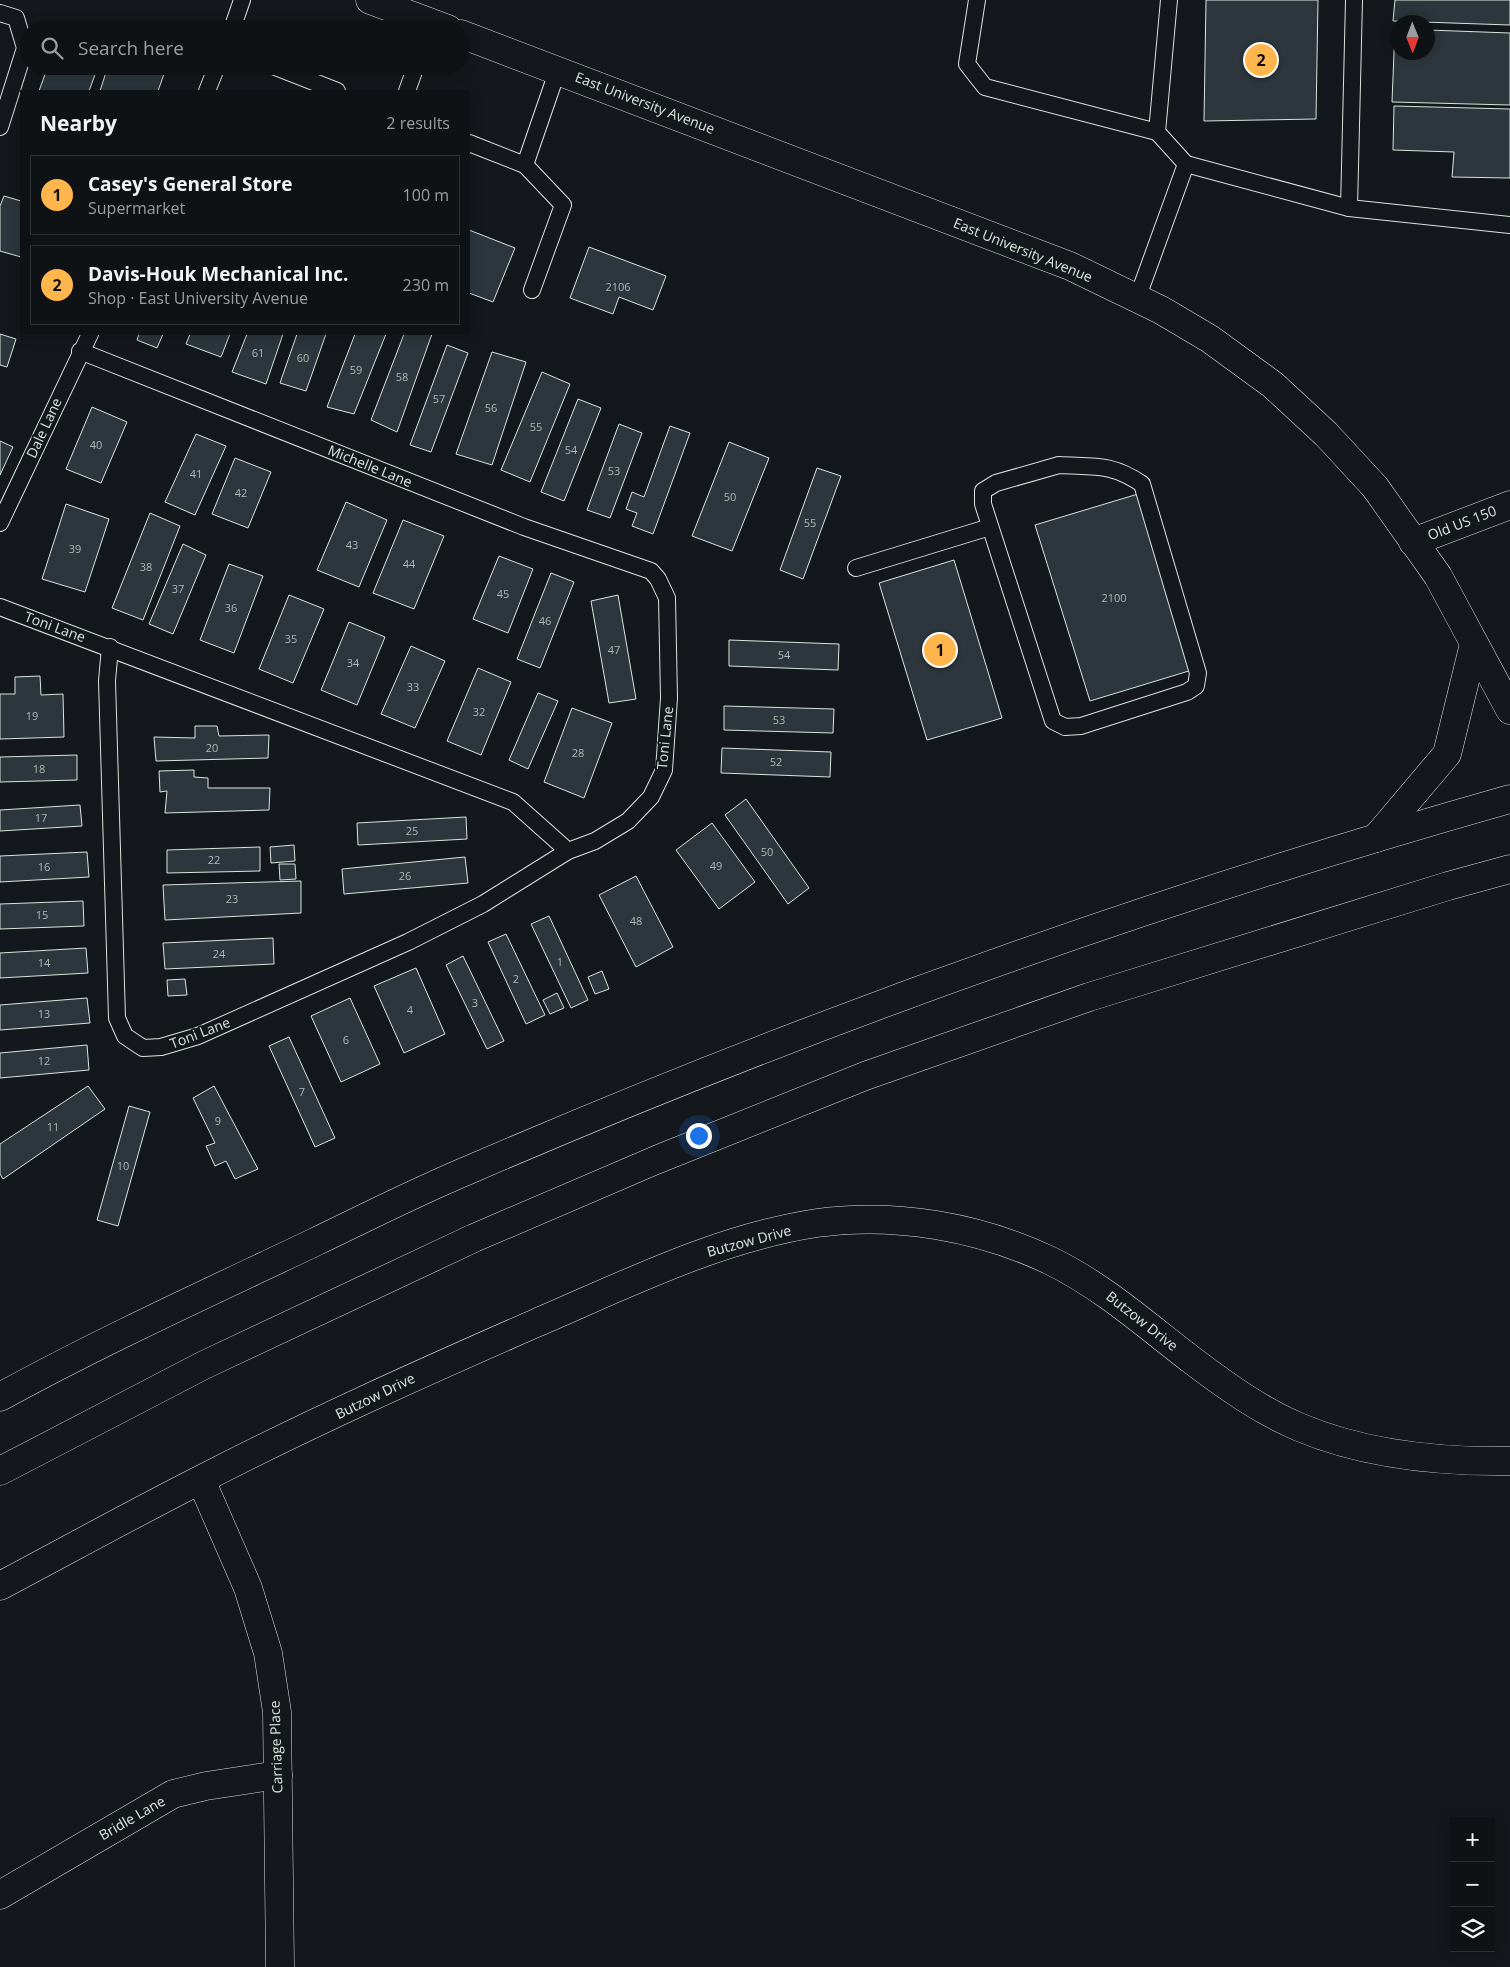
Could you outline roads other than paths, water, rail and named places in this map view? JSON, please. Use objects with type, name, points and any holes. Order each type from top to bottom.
[{"type":"main road","points":[[370,0],[420,20]]},
{"type":"main road","name":"East University Avenue","points":[[470,37],[558,69],[1070,266],[1210,338],[1273,386],[1326,434],[1375,487],[1438,576],[1510,710]]},
{"type":"main road","name":"Old US 150","points":[[1413,542],[1510,504]]},
{"type":"main road","points":[[1376,838],[1447,754],[1474,644]]},
{"type":"main road","points":[[0,1398],[210,1292],[467,1170],[717,1065],[941,981],[1162,904],[1510,799]]},
{"type":"main road","points":[[0,1471],[204,1365],[474,1238],[656,1160],[882,1070],[1089,997],[1448,886],[1510,869]]},
{"type":"main road","name":"Butzow Drive","points":[[0,1586],[200,1480],[446,1362],[670,1265],[733,1242],[814,1224],[863,1219],[933,1224],[982,1235],[1049,1260],[1100,1288],[1196,1363],[1246,1399],[1297,1427],[1366,1449],[1428,1459],[1510,1461]]},
{"type":"main road","name":"Carriage Place","points":[[200,1480],[248,1588],[268,1653],[277,1712],[280,1967]]},
{"type":"main road","name":"Bridle Lane","points":[[0,1895],[173,1794],[206,1786],[278,1775]]},
{"type":"lane","points":[[235,20],[242,0]]},
{"type":"lane","points":[[978,0],[967,64],[985,87],[1157,132],[1186,164],[1350,208],[1510,225]]},
{"type":"lane","points":[[1157,132],[1169,0]]},
{"type":"lane","points":[[1350,208],[1354,0]]},
{"type":"lane","points":[[0,12],[16,18],[20,31]]},
{"type":"lane","points":[[0,127],[20,64]]},
{"type":"lane","points":[[525,165],[558,69]]},
{"type":"lane","points":[[207,90],[213,75]]},
{"type":"lane","points":[[296,75],[334,90]]},
{"type":"lane","points":[[407,90],[413,75]]},
{"type":"lane","points":[[470,143],[525,165],[563,204],[532,290]]},
{"type":"lane","points":[[1137,299],[1186,164]]},
{"type":"lane","name":"Dale Lane","points":[[0,523],[80,351],[89,335]]},
{"type":"lane","name":"Michelle Lane","points":[[80,351],[524,527],[652,571],[658,579]]},
{"type":"lane","points":[[1059,465],[1107,467],[1124,472],[1142,484],[1198,673],[1196,686],[1187,692],[1080,726],[1065,727],[1053,721],[990,528],[983,504],[983,491],[996,483],[1059,465]]},
{"type":"lane","points":[[856,568],[990,528]]},
{"type":"lane","name":"Toni Lane","points":[[110,647],[107,700],[117,1018],[125,1036],[143,1048],[162,1048],[198,1036],[408,942],[483,904],[568,851],[595,841],[628,821],[651,797],[664,770],[669,698],[667,598],[658,579]]},
{"type":"lane","name":"Toni Lane","points":[[0,607],[110,647],[513,802],[568,851]]},
{"type":"place","name":"Davis-Houk Mechanical Inc.","points":[[1261,60]]},
{"type":"place","name":"Casey's General Store","points":[[940,650]]}]
